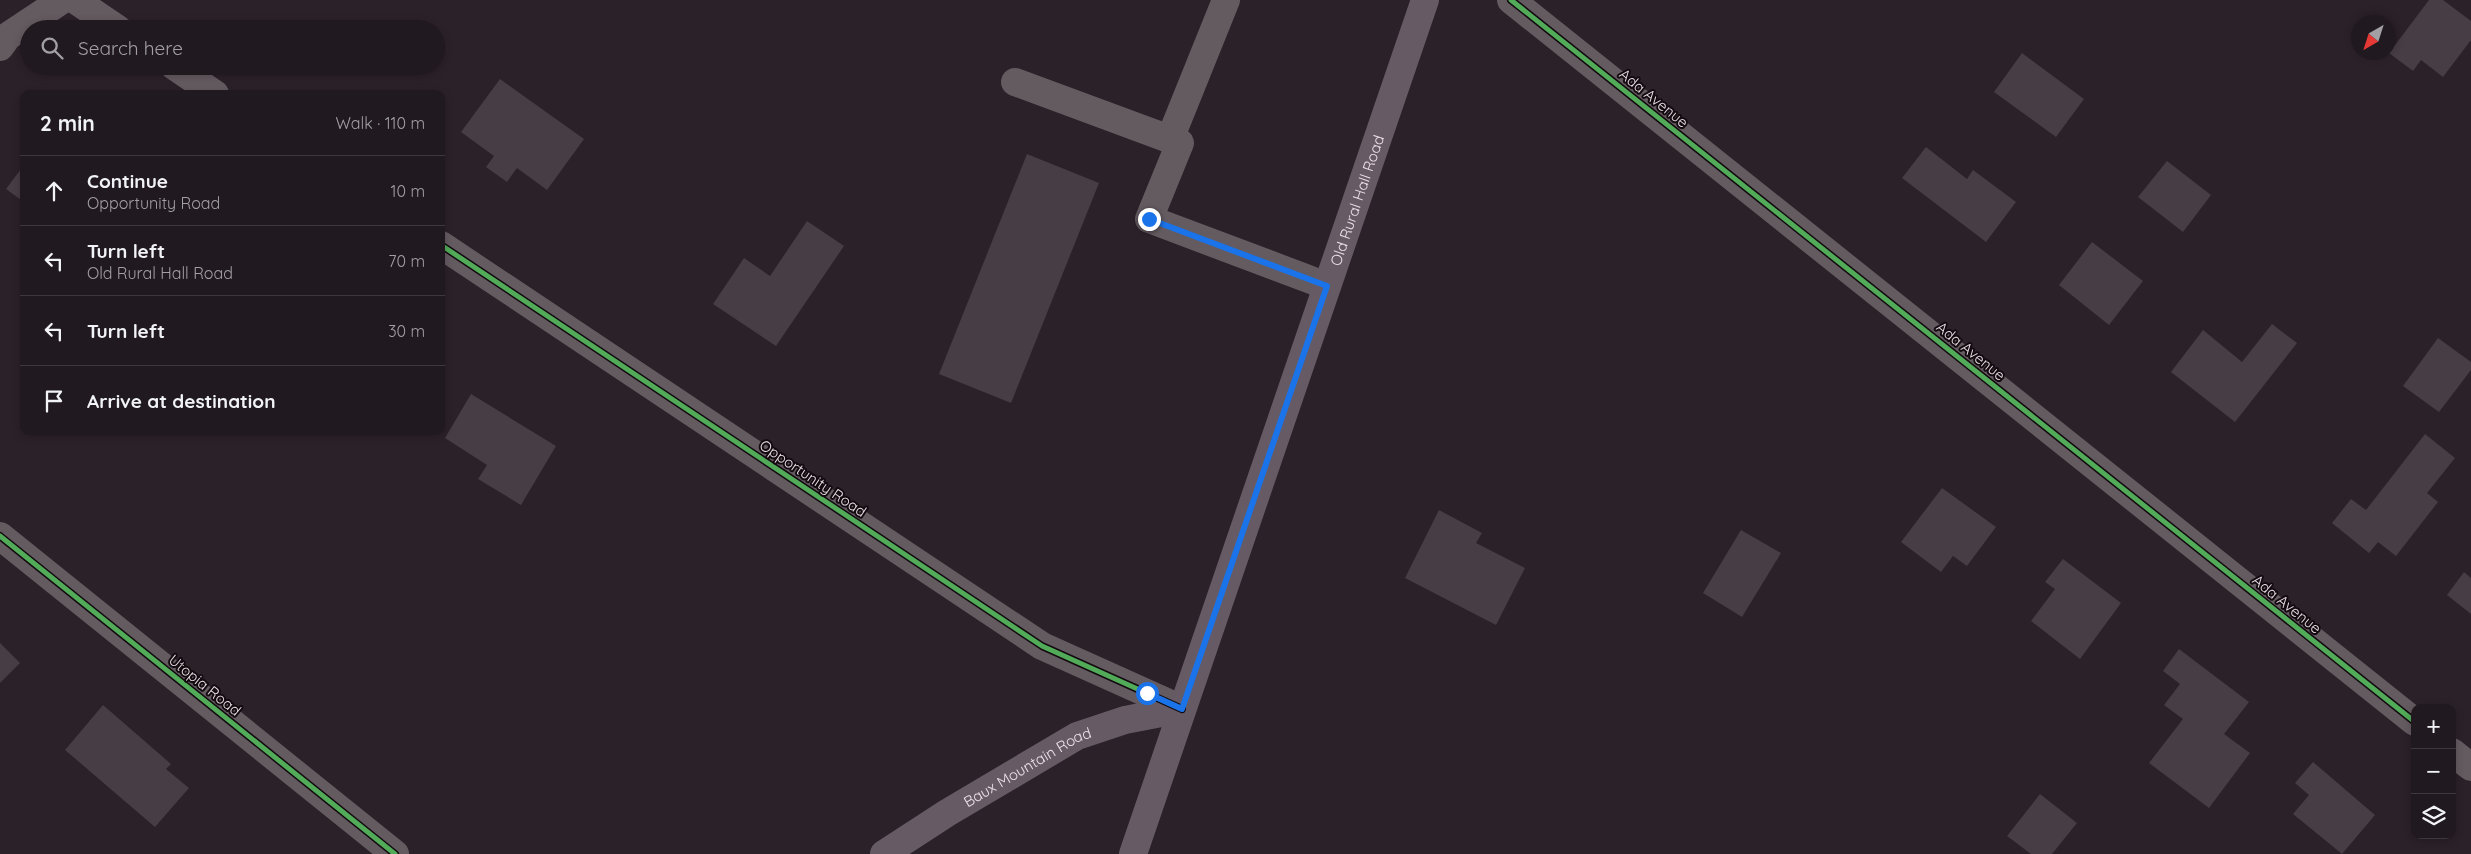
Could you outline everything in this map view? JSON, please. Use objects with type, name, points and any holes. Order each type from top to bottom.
[{"type":"main road","name":"Old Rural Hall Road","points":[[1133,854],[1425,0]]},
{"type":"main road","name":"Baux Mountain Road","points":[[884,854],[947,813],[1077,736],[1125,720],[1182,709]]},
{"type":"street","points":[[32,20],[62,0]]},
{"type":"street","points":[[75,0],[105,20]]},
{"type":"street","points":[[1170,139],[1226,0]]},
{"type":"street","name":"Ada Avenue","points":[[1511,0],[2411,719]]},
{"type":"street","points":[[0,47],[8,36],[20,28]]},
{"type":"street","points":[[187,75],[209,90]]},
{"type":"street","points":[[1015,82],[1180,143],[1149,219],[1327,286]]},
{"type":"street","name":"Opportunity Road","points":[[445,248],[1042,646],[1182,709]]},
{"type":"street","name":"Utopia Road","points":[[0,536],[395,854]]},
{"type":"street","points":[[2456,755],[2471,767]]},
{"type":"building","points":[[2429,0],[2443,0],[2471,21],[2471,40],[2443,77],[2421,60],[2413,71],[2396,58],[2396,44]]},
{"type":"building","points":[[2022,53],[2084,99],[2056,137],[1994,92]]},
{"type":"building","points":[[500,79],[584,139],[547,190],[517,168],[507,182],[486,167],[494,156],[461,132]]},
{"type":"building","points":[[1926,147],[1967,179],[1973,170],[2016,202],[1986,242],[1902,178]]},
{"type":"building","points":[[1027,154],[1099,183],[1011,403],[939,374]]},
{"type":"building","points":[[2167,161],[2211,195],[2183,232],[2138,197]]},
{"type":"building","points":[[20,170],[20,199],[6,189]]},
{"type":"building","points":[[807,221],[844,246],[776,346],[713,304],[744,258],[770,276]]},
{"type":"building","points":[[2092,242],[2143,281],[2109,325],[2059,285]]},
{"type":"building","points":[[2272,324],[2297,343],[2235,422],[2171,372],[2203,330],[2242,362]]},
{"type":"building","points":[[2438,338],[2471,362],[2471,370],[2439,412],[2403,386]]},
{"type":"building","points":[[471,394],[556,446],[521,505],[478,479],[487,465],[445,438]]},
{"type":"building","points":[[2425,434],[2455,458],[2427,493],[2438,502],[2396,556],[2378,542],[2369,553],[2332,523],[2351,499],[2366,510]]},
{"type":"building","points":[[1942,488],[1996,527],[1967,566],[1953,556],[1941,572],[1901,542]]},
{"type":"building","points":[[1439,510],[1482,533],[1476,543],[1525,568],[1496,625],[1405,578]]},
{"type":"building","points":[[1741,530],[1781,553],[1742,617],[1703,593]]},
{"type":"building","points":[[2063,559],[2121,603],[2080,659],[2031,621],[2055,589],[2045,582]]},
{"type":"building","points":[[2464,572],[2471,578],[2471,614],[2447,595]]},
{"type":"building","points":[[0,643],[20,663],[0,683]]},
{"type":"building","points":[[2179,649],[2249,702],[2224,734],[2250,753],[2209,808],[2149,763],[2183,719],[2164,705],[2180,684],[2163,671]]},
{"type":"building","points":[[103,705],[171,764],[166,769],[189,788],[155,827],[65,750]]},
{"type":"building","points":[[2313,762],[2375,815],[2342,854],[2293,814],[2309,795],[2295,783]]},
{"type":"building","points":[[2040,794],[2077,823],[2052,854],[2031,854],[2007,836]]},
{"type":"cycle path","points":[[1511,0],[2411,719]]},
{"type":"cycle path","points":[[445,248],[1042,646],[1182,709]]},
{"type":"cycle path","points":[[0,536],[395,854]]},
{"type":"route","points":[[1147,693],[1182,709],[1327,286],[1149,219]]}]
